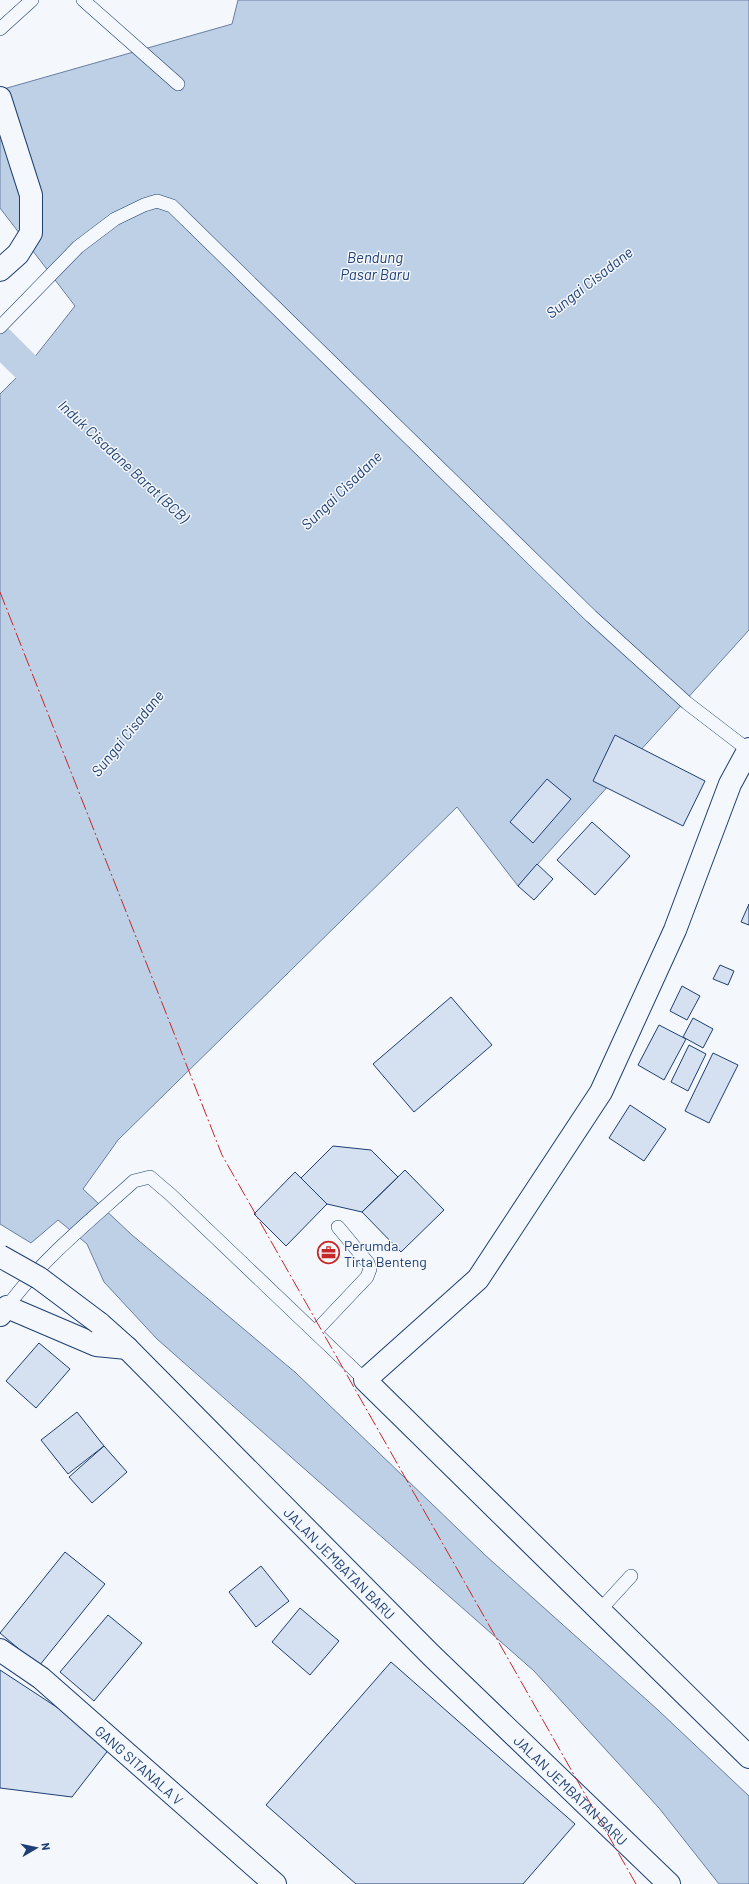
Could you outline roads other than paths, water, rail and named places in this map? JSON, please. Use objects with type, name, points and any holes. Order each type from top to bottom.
[{"type":"street","points":[[0,98],[31,195],[31,233],[18,254],[0,270]]},
{"type":"street","points":[[748,749],[730,784],[675,930],[602,1092],[478,1280],[365,1380],[749,1757]]},
{"type":"street","name":"JALAN JEMBATAN BARU","points":[[0,1256],[39,1278],[99,1323],[127,1348],[431,1655],[669,1884]]},
{"type":"street","points":[[4,1311],[96,1345],[127,1348]]},
{"type":"street","name":"GANG SITANALA V","points":[[0,1650],[41,1678],[275,1884]]},
{"type":"lane","points":[[0,29],[32,0]]},
{"type":"lane","points":[[83,0],[178,84]]},
{"type":"lane","points":[[0,327],[78,247],[114,219],[144,205],[157,201],[172,206],[591,616],[687,703],[748,749]]},
{"type":"lane","points":[[4,1311],[15,1296],[60,1248],[134,1181],[150,1177],[157,1181],[365,1380]]},
{"type":"lane","points":[[315,1332],[367,1277],[370,1269],[368,1263],[338,1227]]},
{"type":"lane","points":[[600,1610],[631,1576]]},
{"type":"water","points":[[238,0],[749,0],[749,630],[518,886],[457,807],[118,1140],[83,1189],[132,1235],[296,1373],[485,1555],[658,1710],[749,1796],[749,1884],[719,1884],[659,1808],[534,1671],[157,1339],[104,1282],[87,1244],[58,1220],[31,1243],[0,1224],[0,394],[26,368],[75,306],[0,208],[0,90],[232,24]]},
{"type":"waterway","name":"Induk Cisadane Barat (BCB)","points":[[0,341],[56,397]]},
{"type":"place","name":"Perumda Tirta Benteng","points":[[328,1253]]},
{"type":"water label","name":"Bendung Pasar Baru","points":[[375,266]]},
{"type":"water label","name":"Sungai Cisadane","points":[[589,282]]},
{"type":"water label","name":"Sungai Cisadane","points":[[341,490]]},
{"type":"water label","name":"Sungai Cisadane","points":[[127,733]]}]
